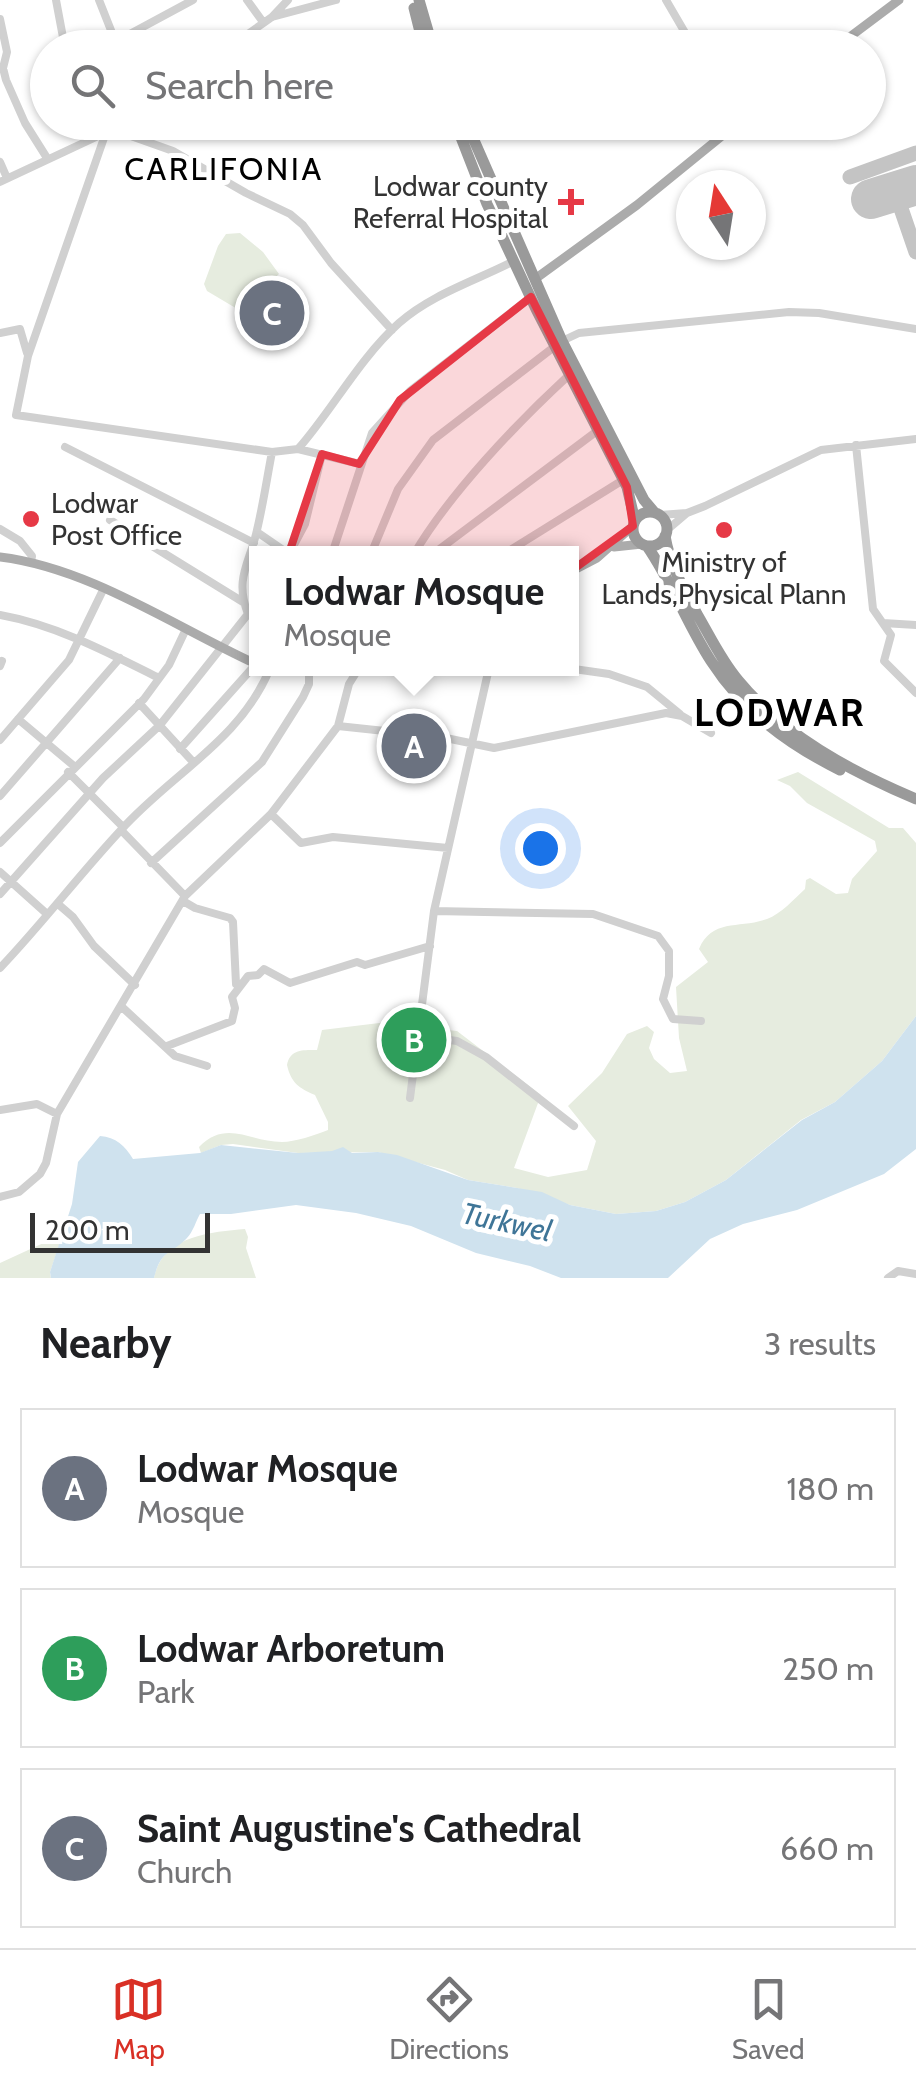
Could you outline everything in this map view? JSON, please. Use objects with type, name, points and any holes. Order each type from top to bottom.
[{"type":"highway","points":[[415,0],[421,30]]},
{"type":"highway","points":[[415,0],[427,30]]},
{"type":"highway","points":[[463,140],[530,297],[644,500],[657,514],[666,533],[672,568],[728,667],[780,722],[814,747],[916,799]]},
{"type":"highway","points":[[474,140],[535,278],[568,376],[624,480],[634,536],[644,545],[712,662],[772,730],[847,774],[882,784]]},
{"type":"highway","points":[[634,523],[643,514],[657,514]]},
{"type":"highway","points":[[644,545],[658,544],[666,533]]},
{"type":"main road","points":[[859,30],[899,0]]},
{"type":"main road","points":[[535,278],[637,205],[717,140]]},
{"type":"main road","points":[[579,567],[611,547],[634,523]]},
{"type":"main road","points":[[611,547],[644,545]]},
{"type":"main road","points":[[0,558],[60,570],[249,659]]},
{"type":"street","points":[[56,0],[62,30]]},
{"type":"street","points":[[99,0],[110,30]]},
{"type":"street","points":[[142,30],[193,0]]},
{"type":"street","points":[[246,0],[263,22]]},
{"type":"street","points":[[252,30],[288,0]]},
{"type":"street","points":[[272,16],[336,0]]},
{"type":"street","points":[[666,0],[684,30]]},
{"type":"street","points":[[0,19],[7,52],[3,68],[6,80],[30,131]]},
{"type":"street","points":[[36,140],[47,158]]},
{"type":"street","points":[[0,162],[3,180],[91,140]]},
{"type":"street","points":[[107,140],[28,356],[18,416],[272,452],[298,450],[360,464]]},
{"type":"street","points":[[137,140],[173,151],[246,194],[290,214],[392,330]]},
{"type":"street","points":[[298,450],[392,330],[408,316],[514,261]]},
{"type":"street","points":[[334,546],[368,439],[391,410],[530,297]]},
{"type":"street","points":[[374,546],[398,489],[433,440],[558,344],[580,333],[789,312],[916,329]]},
{"type":"street","points":[[0,333],[20,329],[28,356]]},
{"type":"street","points":[[419,546],[497,450],[568,376]]},
{"type":"street","points":[[444,546],[597,431]]},
{"type":"street","points":[[666,533],[687,513],[821,450],[916,438]]},
{"type":"street","points":[[856,445],[873,609],[891,638],[885,664],[916,693]]},
{"type":"street","points":[[65,447],[254,542]]},
{"type":"street","points":[[252,546],[272,452]]},
{"type":"street","points":[[293,546],[305,524],[322,454]]},
{"type":"street","points":[[517,546],[624,480]]},
{"type":"street","points":[[657,514],[687,513]]},
{"type":"street","points":[[110,520],[243,602]]},
{"type":"street","points":[[0,530],[28,549],[31,562]]},
{"type":"street","points":[[257,532],[278,546]]},
{"type":"street","points":[[0,894],[89,794],[160,725],[248,614],[243,602],[244,567],[249,554]]},
{"type":"street","points":[[0,740],[68,660],[102,590]]},
{"type":"street","points":[[0,615],[20,618],[80,640],[160,678]]},
{"type":"street","points":[[883,623],[916,625]]},
{"type":"street","points":[[0,842],[140,703],[160,678],[186,629]]},
{"type":"street","points":[[0,796],[120,658]]},
{"type":"street","points":[[180,749],[249,670]]},
{"type":"street","points":[[579,670],[609,674],[648,687],[711,734]]},
{"type":"street","points":[[0,968],[122,828],[242,716],[267,676]]},
{"type":"street","points":[[151,863],[262,762],[303,696],[309,676]]},
{"type":"street","points":[[0,1197],[20,1192],[40,1174],[57,1114],[184,898],[271,814],[338,726],[354,676]]},
{"type":"street","points":[[410,1098],[434,911],[488,676]]},
{"type":"street","points":[[140,703],[194,763]]},
{"type":"street","points":[[338,726],[441,737],[470,746],[512,747],[645,715],[682,716]]},
{"type":"street","points":[[18,720],[46,742],[184,898],[196,908],[230,918],[236,984]]},
{"type":"street","points":[[271,814],[301,843],[333,837],[448,848]]},
{"type":"street","points":[[0,872],[47,914]]},
{"type":"street","points":[[58,904],[135,985]]},
{"type":"street","points":[[434,911],[593,914],[658,936],[669,950],[669,976],[663,994],[667,1012],[673,1019],[701,1021]]},
{"type":"street","points":[[167,1046],[232,1021],[232,997],[248,976],[258,975],[264,969],[290,983],[356,962],[365,966],[430,946]]},
{"type":"street","points":[[122,1007],[182,1060],[207,1066]]},
{"type":"street","points":[[418,1036],[457,1040],[574,1126]]},
{"type":"street","points":[[0,1110],[37,1104],[57,1114]]},
{"type":"street","points":[[888,1278],[898,1271],[916,1274]]},
{"type":"highlighted area","points":[[531,297],[627,487],[633,526],[473,642],[397,665],[359,668],[394,592],[330,557],[320,572],[289,553],[322,454],[359,464],[400,400]]},
{"type":"shaded area","points":[[240,233],[263,252],[279,274],[239,310],[207,291],[204,284],[226,234]]},
{"type":"shaded area","points":[[798,772],[889,828],[903,828],[916,843],[916,1016],[882,1061],[835,1102],[801,1120],[726,1180],[685,1202],[656,1211],[616,1214],[517,1188],[468,1180],[378,1152],[298,1153],[233,1144],[201,1153],[199,1147],[219,1134],[282,1142],[328,1130],[315,1095],[293,1081],[287,1065],[291,1056],[317,1050],[322,1030],[412,1019],[412,1026],[457,1031],[541,1095],[514,1168],[548,1177],[587,1170],[596,1141],[568,1106],[602,1073],[627,1034],[647,1026],[654,1032],[649,1048],[654,1059],[670,1073],[687,1071],[679,1038],[676,987],[708,962],[699,949],[705,939],[728,926],[772,917],[805,889],[810,878],[836,894],[848,893],[852,879],[877,851],[875,841],[807,803],[790,786],[777,780]]},
{"type":"shaded area","points":[[245,1229],[246,1248],[256,1278],[154,1278],[159,1264],[177,1245],[203,1235]]},
{"type":"shaded area","points":[[63,1234],[51,1278],[0,1278],[0,1263]]},
{"type":"water","name":"Turkwel","points":[[916,1016],[916,1149],[884,1174],[797,1210],[743,1224],[710,1239],[668,1278],[561,1278],[476,1253],[411,1226],[296,1205],[200,1214],[189,1236],[163,1257],[154,1278],[51,1278],[72,1204],[78,1162],[100,1136],[120,1143],[133,1159],[200,1153],[221,1145],[298,1153],[343,1147],[352,1153],[397,1155],[468,1180],[542,1192],[570,1205],[616,1214],[656,1211],[685,1202],[726,1180],[802,1120],[835,1102],[882,1061]]},
{"type":"taxiway","points":[[850,177],[916,153]]},
{"type":"taxiway","points":[[895,191],[916,252]]},
{"type":"runway","points":[[871,199],[916,185]]},
{"type":"place","name":"Lodwar county Referral Hospital","points":[[571,202]]},
{"type":"place","name":"Saint Augustine's Cathedral","points":[[272,313]]},
{"type":"place","name":"Lodwar Post Office","points":[[31,519]]},
{"type":"place","name":"Ministry of Lands,Physical Plann","points":[[724,530]]},
{"type":"place","name":"Lodwar Mosque","points":[[414,746]]},
{"type":"place","name":"Lodwar Arboretum","points":[[414,1040]]},
{"type":"district","name":"CARLIFONIA","points":[[224,168]]},
{"type":"district","name":"LODWAR","points":[[780,712]]}]
